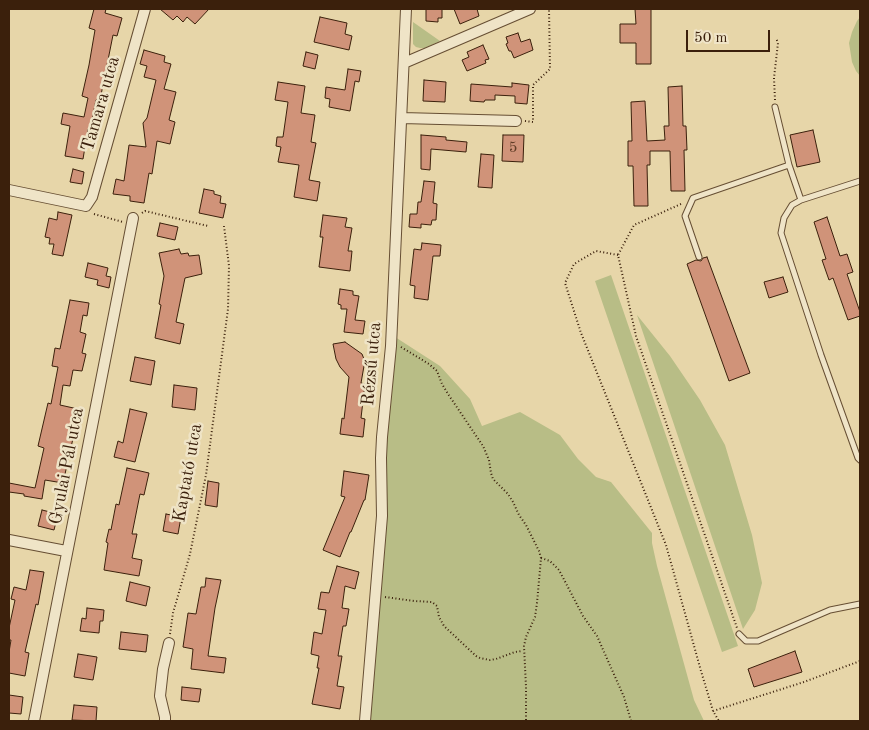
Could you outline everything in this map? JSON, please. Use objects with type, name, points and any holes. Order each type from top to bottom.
[{"type":"street","name":"Tamara utca","points":[[9,190],[86,206],[92,197],[145,9]]},
{"type":"street","name":"Rézsű utca","points":[[365,721],[382,516],[382,437],[391,346],[406,9]]},
{"type":"street","points":[[404,63],[530,9]]},
{"type":"street","points":[[402,118],[516,121]]},
{"type":"street","name":"Gyulai Pál utca","points":[[34,721],[133,218]]},
{"type":"street","points":[[9,540],[66,552]]},
{"type":"street","points":[[164,721],[165,717],[160,696],[163,669],[169,643]]},
{"type":"lane","points":[[775,107],[789,165],[801,200]]},
{"type":"lane","points":[[699,257],[685,216],[693,198],[789,165]]},
{"type":"lane","points":[[860,181],[801,200],[792,205],[784,218],[781,233],[821,355],[860,460]]},
{"type":"lane","points":[[739,634],[746,641],[758,641],[830,610],[860,604]]},
{"type":"path","points":[[516,121],[533,122],[533,86],[550,69],[549,9]]},
{"type":"path","points":[[775,107],[774,78],[778,43],[776,38]]},
{"type":"path","points":[[693,198],[634,225],[618,255],[636,336],[739,634]]},
{"type":"path","points":[[133,218],[145,211],[208,226]]},
{"type":"path","points":[[94,214],[123,221]]},
{"type":"path","name":"Kaptató utca","points":[[169,643],[173,613],[190,554],[206,475],[228,309],[229,266],[224,226]]},
{"type":"path","points":[[618,255],[596,251],[574,264],[565,283],[581,333],[666,545],[713,711],[718,721]]},
{"type":"path","points":[[391,346],[403,348],[437,371],[448,394],[483,446],[493,479],[508,494],[536,544],[541,558],[535,617],[526,637],[523,651],[526,721]]},
{"type":"path","points":[[541,558],[550,561],[559,570],[583,616],[597,636],[624,697],[631,721]]},
{"type":"path","points":[[375,596],[429,601],[435,604],[444,626],[480,658],[490,660],[523,651]]},
{"type":"path","points":[[713,711],[804,682],[860,661]]},
{"type":"green space","points":[[860,17],[860,76],[852,62],[849,43],[852,32]]},
{"type":"green space","points":[[413,22],[440,41],[425,48],[416,47],[413,44]]},
{"type":"green space","points":[[611,275],[738,646],[722,652],[595,281]]},
{"type":"green space","points":[[637,315],[670,356],[700,400],[725,445],[752,535],[762,583],[755,610],[743,629]]},
{"type":"green space","points":[[392,335],[440,366],[470,399],[482,426],[520,412],[560,435],[578,459],[596,477],[611,482],[652,533],[657,566],[694,700],[704,721],[365,721]]},
{"type":"building","points":[[94,9],[106,9],[105,13],[122,18],[117,36],[113,35],[100,100],[96,100],[90,130],[88,129],[83,159],[65,156],[70,126],[61,124],[63,113],[84,117],[88,98],[82,96],[95,30],[89,28]]},
{"type":"building","points":[[160,9],[209,9],[195,24],[187,17],[183,22],[177,16],[173,20]]},
{"type":"building","points":[[426,9],[442,9],[442,18],[438,18],[438,22],[426,21]]},
{"type":"building","points":[[454,9],[477,9],[479,16],[460,24]]},
{"type":"building","points":[[635,9],[651,9],[651,64],[636,64],[636,43],[620,43],[620,24],[636,24]]},
{"type":"building","points":[[320,17],[347,23],[345,34],[352,36],[349,50],[314,42]]},
{"type":"building","points":[[518,33],[521,42],[530,39],[533,50],[514,58],[506,44],[508,43],[506,37]]},
{"type":"building","points":[[483,45],[489,59],[485,60],[486,63],[467,71],[462,60],[469,57],[467,52]]},
{"type":"building","points":[[144,50],[165,56],[164,62],[171,64],[164,89],[176,92],[169,120],[175,122],[170,144],[157,141],[152,174],[149,173],[144,203],[130,201],[130,196],[113,194],[116,179],[124,181],[129,145],[146,147],[143,123],[147,118],[156,80],[144,77],[147,66],[140,64]]},
{"type":"building","points":[[306,52],[318,55],[315,69],[303,66]]},
{"type":"building","points":[[348,69],[361,71],[359,82],[355,81],[350,111],[329,107],[330,99],[325,98],[326,87],[345,90]]},
{"type":"building","points":[[424,80],[446,82],[445,102],[423,101]]},
{"type":"building","points":[[278,82],[305,86],[301,113],[315,115],[311,142],[316,143],[309,180],[320,182],[317,201],[294,197],[299,165],[278,162],[281,147],[276,146],[277,137],[283,137],[288,102],[275,100]]},
{"type":"building","points":[[512,83],[529,85],[527,104],[515,103],[515,96],[495,95],[495,100],[485,100],[484,102],[470,101],[471,84],[512,87]]},
{"type":"building","points":[[682,86],[683,126],[686,126],[687,150],[684,150],[685,191],[671,191],[670,151],[650,151],[650,165],[647,165],[648,206],[634,206],[633,166],[628,166],[628,141],[632,141],[631,102],[645,101],[647,141],[665,140],[664,126],[669,126],[668,87]]},
{"type":"building","points":[[813,130],[820,162],[797,167],[790,135]]},
{"type":"building","points":[[421,135],[446,137],[446,140],[467,142],[466,152],[431,149],[430,170],[421,169]]},
{"type":"building","points":[[503,135],[524,135],[523,162],[502,161]]},
{"type":"building","points":[[481,154],[494,155],[492,188],[478,187]]},
{"type":"building","points":[[73,169],[84,172],[82,184],[70,182]]},
{"type":"building","points":[[424,181],[435,182],[433,203],[437,204],[436,220],[432,220],[431,225],[421,224],[421,228],[409,227],[410,214],[417,214],[418,202],[421,202]]},
{"type":"building","points":[[204,189],[214,191],[214,194],[221,196],[220,203],[226,204],[223,218],[199,213]]},
{"type":"building","points":[[58,212],[72,215],[63,256],[52,254],[54,244],[49,244],[50,238],[45,237],[49,218],[57,220]]},
{"type":"building","points":[[323,215],[347,218],[345,227],[352,228],[348,251],[352,251],[350,271],[319,267],[323,237],[320,237]]},
{"type":"building","points":[[827,217],[840,256],[847,254],[853,272],[847,274],[860,316],[848,320],[833,278],[829,280],[822,260],[826,259],[814,222]]},
{"type":"building","points":[[160,223],[178,227],[175,240],[157,236]]},
{"type":"building","points":[[422,243],[441,245],[440,256],[433,256],[428,300],[414,298],[415,286],[410,285],[414,249],[421,250]]},
{"type":"building","points":[[179,249],[181,254],[188,253],[189,256],[199,255],[202,274],[185,278],[176,322],[184,324],[180,344],[155,338],[164,276],[159,253]]},
{"type":"building","points":[[707,257],[750,373],[729,381],[687,264],[696,260],[701,261]]},
{"type":"building","points":[[88,263],[108,268],[106,276],[111,277],[109,288],[97,285],[98,280],[85,277]]},
{"type":"building","points":[[783,277],[788,292],[769,298],[764,282]]},
{"type":"building","points":[[340,289],[353,291],[353,295],[359,296],[355,320],[365,321],[363,334],[344,332],[347,309],[341,309],[341,305],[338,304]]},
{"type":"building","points":[[70,300],[89,303],[87,316],[83,315],[80,332],[86,334],[82,353],[86,354],[82,371],[73,370],[70,386],[63,385],[60,405],[78,409],[63,483],[45,480],[42,499],[9,492],[9,483],[35,488],[44,448],[38,446],[48,403],[51,404],[58,367],[52,366],[55,348],[60,349]]},
{"type":"building","points":[[345,342],[362,354],[364,359],[361,383],[365,384],[361,418],[365,419],[363,437],[340,434],[342,418],[344,419],[349,377],[336,359],[333,344]]},
{"type":"building","points":[[135,357],[155,361],[151,385],[130,381]]},
{"type":"building","points":[[174,385],[197,388],[195,410],[172,407]]},
{"type":"building","points":[[130,409],[147,413],[135,462],[114,457],[118,441],[123,443]]},
{"type":"building","points":[[127,468],[149,473],[144,495],[140,494],[132,534],[137,534],[132,558],[142,560],[139,576],[104,570],[108,543],[106,542],[109,529],[111,530],[116,504],[119,505]]},
{"type":"building","points":[[344,471],[369,475],[365,500],[340,557],[323,550],[345,497],[341,496]]},
{"type":"building","points":[[208,481],[219,483],[217,507],[205,505]]},
{"type":"building","points":[[42,510],[58,514],[54,530],[38,526]]},
{"type":"building","points":[[166,514],[181,517],[178,534],[163,531]]},
{"type":"building","points":[[337,566],[359,572],[355,589],[345,586],[342,608],[349,609],[346,626],[343,626],[338,656],[342,656],[337,686],[344,687],[340,709],[312,704],[319,668],[317,668],[319,656],[311,654],[314,632],[322,634],[326,610],[318,609],[321,592],[329,593]]},
{"type":"building","points":[[30,570],[44,572],[38,605],[36,604],[25,652],[29,653],[25,676],[9,673],[11,640],[9,640],[9,628],[15,600],[11,599],[14,587],[26,590]]},
{"type":"building","points":[[206,578],[221,580],[208,656],[226,658],[224,673],[191,669],[193,649],[183,647],[188,613],[196,614],[201,587],[205,587]]},
{"type":"building","points":[[130,582],[150,587],[146,606],[126,601]]},
{"type":"building","points":[[87,608],[104,610],[103,621],[100,621],[99,633],[80,631],[82,618],[86,619]]},
{"type":"building","points":[[121,632],[148,635],[146,652],[119,649]]},
{"type":"building","points":[[795,651],[802,672],[754,687],[748,669]]},
{"type":"building","points":[[78,654],[97,657],[93,680],[74,677]]},
{"type":"building","points":[[182,687],[201,689],[199,702],[181,700]]},
{"type":"building","points":[[9,695],[23,697],[21,714],[9,713]]},
{"type":"building","points":[[74,705],[97,707],[96,721],[72,720]]}]
